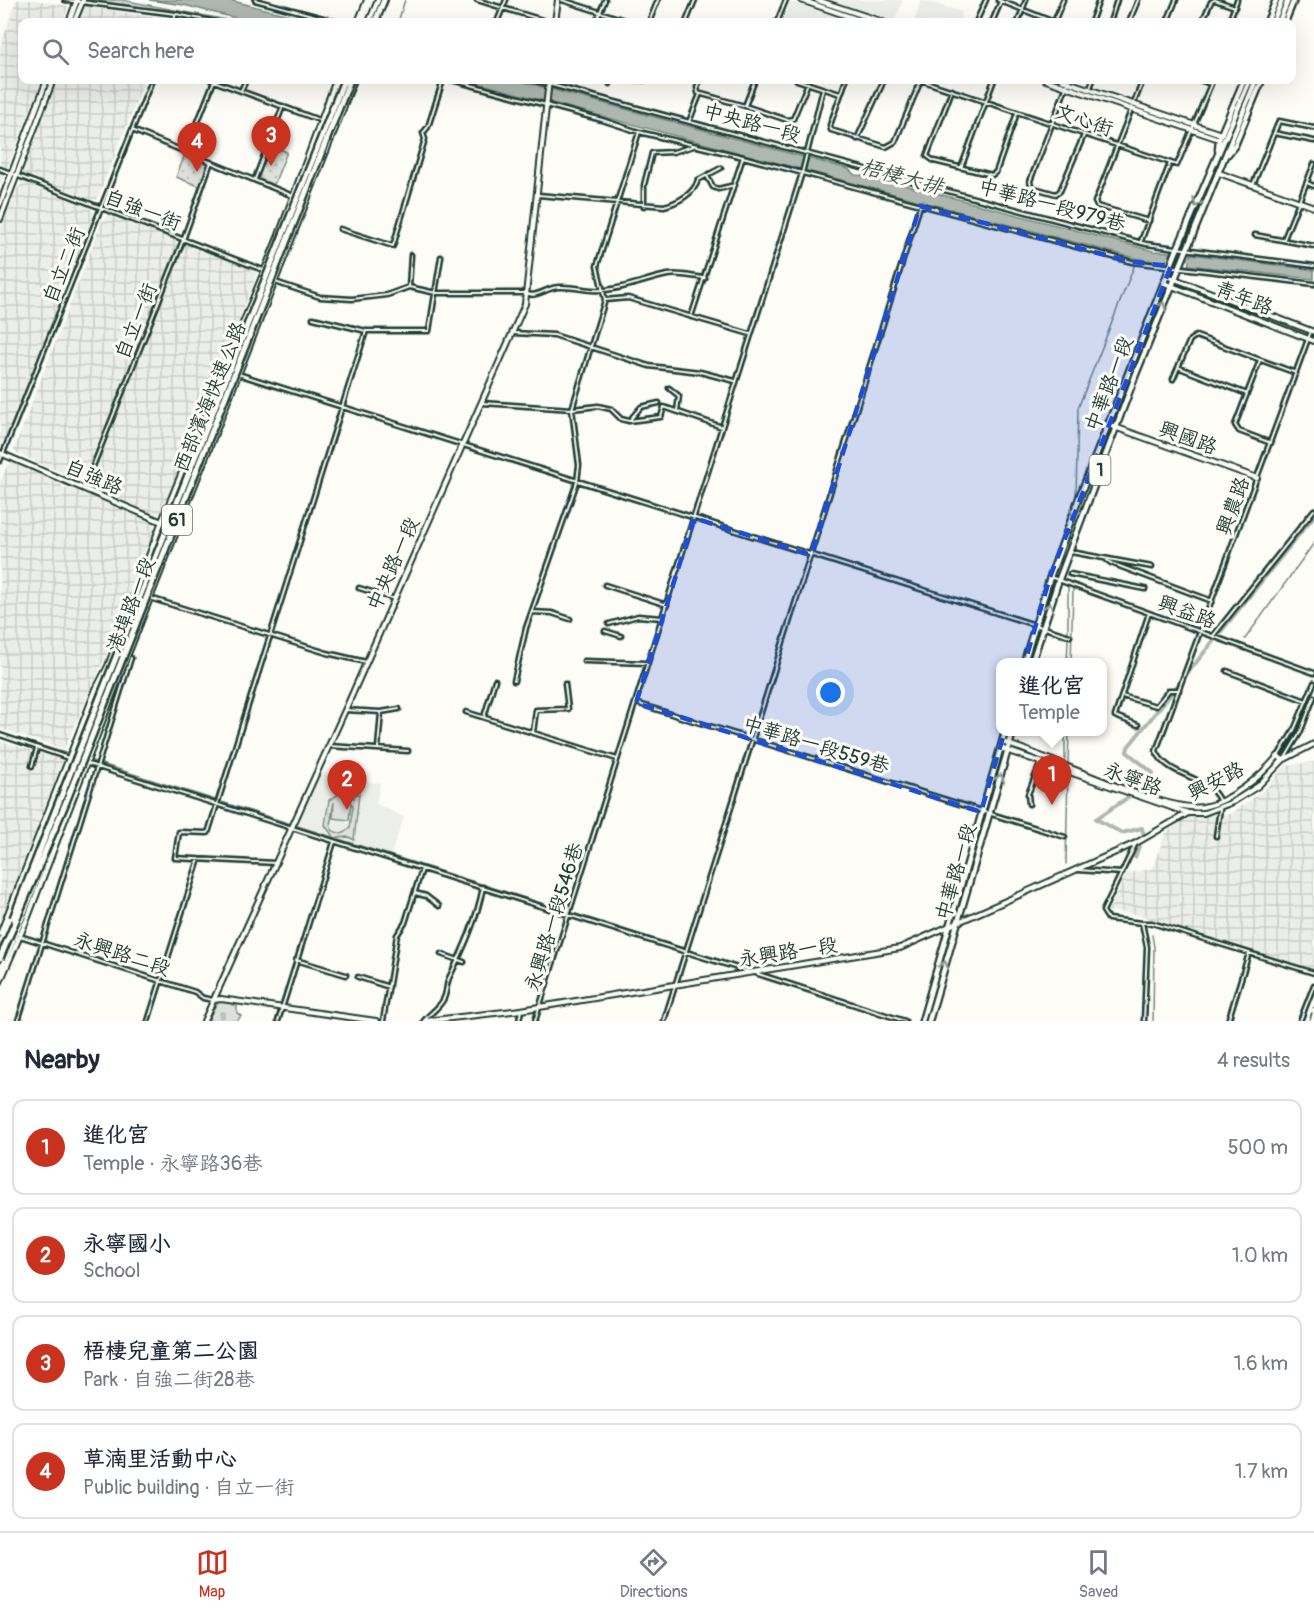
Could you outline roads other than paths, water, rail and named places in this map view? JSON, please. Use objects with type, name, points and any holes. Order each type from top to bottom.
[{"type":"highway","points":[[370,18],[377,0]]},
{"type":"highway","points":[[370,18],[377,0]]},
{"type":"highway","points":[[333,117],[345,84]]},
{"type":"highway","name":"西部濱海快速公路","points":[[0,960],[66,802],[345,84]]},
{"type":"highway","name":"西部濱海快速公路","points":[[0,951],[333,117]]},
{"type":"highway","points":[[0,945],[61,792],[74,767]]},
{"type":"highway","points":[[0,972],[66,802]]},
{"type":"main road","points":[[1269,18],[1276,0]]},
{"type":"main road","points":[[1275,18],[1282,0]]},
{"type":"main road","points":[[1281,18],[1288,0]]},
{"type":"main road","points":[[1287,18],[1294,0]]},
{"type":"main road","name":"中華路一段","points":[[1218,153],[1220,136],[1242,84]]},
{"type":"main road","name":"1","points":[[1235,122],[1249,84]]},
{"type":"main road","name":"1","points":[[1235,122],[1254,84]]},
{"type":"main road","name":"中華路一段","points":[[1226,156],[1235,145],[1260,84]]},
{"type":"main road","name":"中華路一段","points":[[1025,658],[1050,577],[1164,283],[1218,153],[1235,122]]},
{"type":"main road","name":"中華路一段","points":[[1033,658],[1041,628],[1068,552],[1170,285],[1226,156],[1235,122]]},
{"type":"main road","name":"中華路一段","points":[[922,1021],[947,927],[1004,736]]},
{"type":"main road","name":"中華路一段","points":[[929,1021],[1012,736]]},
{"type":"street","points":[[65,0],[196,18]]},
{"type":"street","points":[[255,0],[323,18]]},
{"type":"street","points":[[477,0],[536,18]]},
{"type":"street","points":[[498,18],[506,0]]},
{"type":"street","points":[[556,18],[560,0],[619,18]]},
{"type":"street","points":[[598,18],[605,0]]},
{"type":"street","points":[[651,18],[658,0]]},
{"type":"street","points":[[688,18],[695,0]]},
{"type":"street","points":[[779,18],[786,0]]},
{"type":"street","points":[[801,0],[857,18]]},
{"type":"street","points":[[817,0],[859,18]]},
{"type":"street","points":[[978,18],[986,0]]},
{"type":"street","points":[[1019,18],[1026,0]]},
{"type":"street","points":[[1056,18],[1063,0]]},
{"type":"street","points":[[1093,18],[1100,0]]},
{"type":"street","points":[[1111,18],[1117,0]]},
{"type":"street","points":[[1131,18],[1138,0]]},
{"type":"street","points":[[1169,18],[1176,0]]},
{"type":"street","points":[[1204,18],[1211,2],[1215,0],[1234,7]]},
{"type":"street","points":[[1230,18],[1238,0]]},
{"type":"street","points":[[71,18],[79,1]]},
{"type":"street","points":[[75,18],[79,1]]},
{"type":"street","points":[[993,18],[999,1],[1038,18]]},
{"type":"street","points":[[174,18],[176,14]]},
{"type":"street","points":[[0,219],[46,84]]},
{"type":"street","points":[[0,204],[50,84]]},
{"type":"street","name":"自立二街","points":[[0,461],[150,84]]},
{"type":"street","points":[[186,152],[211,84]]},
{"type":"street","points":[[223,84],[335,127]]},
{"type":"street","points":[[241,91],[244,84]]},
{"type":"street","name":"港埠路一段","points":[[0,934],[108,666],[162,521],[279,235],[320,121],[344,84]]},
{"type":"street","name":"港埠路一段","points":[[292,240],[296,209],[345,84]]},
{"type":"street","name":"港埠路一段","points":[[0,982],[20,936],[237,374],[292,240],[335,127],[346,84]]},
{"type":"street","points":[[340,229],[393,246],[425,139],[423,133],[428,127],[442,84]]},
{"type":"street","points":[[468,84],[548,104],[639,132],[743,157],[1132,262],[1314,284]]},
{"type":"street","name":"中央路一段","points":[[204,1021],[395,599],[525,304],[549,84]]},
{"type":"street","name":"中央路一段","points":[[552,84],[808,153]]},
{"type":"street","points":[[698,84],[696,90],[700,93],[787,120],[793,119],[808,84]]},
{"type":"street","points":[[745,106],[753,84]]},
{"type":"street","points":[[811,84],[840,94]]},
{"type":"street","points":[[844,84],[830,124],[831,130],[886,147],[895,142],[919,84]]},
{"type":"street","points":[[857,139],[882,84]]},
{"type":"street","name":"文心街","points":[[933,84],[1170,163]]},
{"type":"street","points":[[961,168],[993,84]]},
{"type":"street","points":[[1067,84],[1030,181],[1031,188],[1056,194],[1060,190],[1084,134]]},
{"type":"street","points":[[1073,84],[1131,109],[1192,130],[1220,136]]},
{"type":"street","points":[[1074,84],[1194,124],[1220,136]]},
{"type":"street","points":[[1090,89],[1092,84]]},
{"type":"street","points":[[1141,84],[1095,202],[1098,206],[1149,220]]},
{"type":"street","points":[[1141,242],[1170,163],[1177,165],[1211,84]]},
{"type":"street","name":"永興路一段546巷","points":[[536,1021],[735,381],[802,174],[824,89]]},
{"type":"street","points":[[952,90],[927,156],[934,161],[989,176],[994,174],[1018,112]]},
{"type":"street","points":[[689,122],[700,93]]},
{"type":"street","points":[[255,180],[283,106]]},
{"type":"street","points":[[1253,185],[1279,121],[1314,128]]},
{"type":"street","points":[[132,130],[306,201]]},
{"type":"street","points":[[514,681],[532,612],[577,482],[579,465],[572,409],[605,300],[597,266],[639,132]]},
{"type":"street","points":[[1274,133],[1314,141]]},
{"type":"street","points":[[644,206],[644,184],[652,153],[673,152],[696,145]]},
{"type":"street","name":"中華路一段979巷","points":[[808,153],[1185,252],[1314,266]]},
{"type":"street","points":[[691,316],[743,157]]},
{"type":"street","name":"自立一街","points":[[84,489],[183,240],[211,162]]},
{"type":"street","points":[[1284,239],[1314,164]]},
{"type":"street","points":[[538,195],[644,206],[675,204],[696,187],[698,180],[721,168]]},
{"type":"street","name":"自強一街","points":[[0,169],[277,276]]},
{"type":"street","points":[[1219,173],[1314,207]]},
{"type":"street","points":[[707,176],[713,187],[718,189],[735,185]]},
{"type":"street","points":[[1307,183],[1314,186]]},
{"type":"street","points":[[664,1021],[920,206]]},
{"type":"street","name":"港埠路一段","points":[[279,235],[296,209]]},
{"type":"street","points":[[1255,235],[1314,246]]},
{"type":"street","points":[[409,287],[411,255]]},
{"type":"street","points":[[313,318],[366,331],[429,331],[441,257]]},
{"type":"street","points":[[275,282],[320,297],[352,299],[387,296],[409,287],[436,292],[525,293],[530,296],[538,294],[545,288],[561,287],[603,291],[632,287],[669,275],[705,278]]},
{"type":"street","name":"青年路","points":[[1167,276],[1313,332]]},
{"type":"street","name":"青年路","points":[[1164,283],[1311,340]]},
{"type":"street","points":[[605,300],[628,298],[750,334]]},
{"type":"street","points":[[275,863],[175,858],[179,832],[208,833],[366,331]]},
{"type":"street","name":"興農路","points":[[1219,800],[1209,786],[1172,768],[1159,758],[1155,751],[1313,332]]},
{"type":"street","points":[[513,333],[554,335],[649,366],[700,372],[735,381]]},
{"type":"street","points":[[1173,379],[1180,368],[1190,340],[1196,336],[1296,373]]},
{"type":"street","points":[[1260,360],[1236,428],[1271,443]]},
{"type":"street","points":[[1180,368],[1247,394]]},
{"type":"street","points":[[224,371],[1070,636]]},
{"type":"street","points":[[669,388],[679,396],[677,411]]},
{"type":"street","points":[[482,403],[572,409],[606,407],[621,419],[629,420],[661,417],[664,407],[722,427]]},
{"type":"street","points":[[629,420],[641,407],[659,403]]},
{"type":"street","name":"興國路","points":[[1109,425],[1257,478]]},
{"type":"street","name":"自強路","points":[[1,454],[177,528]]},
{"type":"street","points":[[1213,636],[1314,510]]},
{"type":"street","points":[[1068,552],[1152,567]]},
{"type":"street","points":[[1104,558],[1111,563],[1212,601]]},
{"type":"street","points":[[1070,574],[1145,589]]},
{"type":"street","name":"興益路","points":[[1050,577],[1314,673]]},
{"type":"street","points":[[605,585],[667,605]]},
{"type":"street","points":[[359,588],[395,599]]},
{"type":"street","points":[[150,598],[269,636],[366,662]]},
{"type":"street","points":[[532,612],[552,613],[570,619]]},
{"type":"street","points":[[1138,725],[1115,716],[1149,613]]},
{"type":"street","points":[[609,624],[638,616],[662,618]]},
{"type":"street","points":[[605,631],[621,636]]},
{"type":"street","points":[[18,1021],[131,658]]},
{"type":"street","points":[[584,661],[649,663]]},
{"type":"street","points":[[103,702],[108,666]]},
{"type":"street","points":[[1227,671],[1306,701]]},
{"type":"street","points":[[0,960],[103,702],[121,672]]},
{"type":"street","points":[[484,717],[495,680]]},
{"type":"street","points":[[1314,683],[1278,756],[1284,760],[1299,733],[1314,697]]},
{"type":"street","points":[[533,733],[536,710],[568,709],[565,684]]},
{"type":"street","points":[[1122,696],[1156,706],[1169,690],[1179,690]]},
{"type":"street","name":"中華路一段559巷","points":[[636,704],[1065,837]]},
{"type":"street","points":[[345,710],[381,712],[399,709]]},
{"type":"street","points":[[378,748],[381,712]]},
{"type":"street","points":[[466,712],[618,759]]},
{"type":"street","points":[[0,735],[70,760],[97,766],[905,1021]]},
{"type":"street","name":"興安路","points":[[1136,843],[1188,813],[1220,808],[1258,786],[1284,760],[1314,744]]},
{"type":"street","name":"永寧路","points":[[1001,745],[1143,794],[1189,807]]},
{"type":"street","points":[[329,746],[408,751]]},
{"type":"street","name":"永寧路","points":[[1009,747],[1041,762],[1188,813]]},
{"type":"street","points":[[32,766],[37,748]]},
{"type":"street","name":"興安路","points":[[1188,813],[1189,807],[1204,807],[1245,786],[1266,770],[1278,756]]},
{"type":"street","points":[[1029,804],[1028,794],[1041,762]]},
{"type":"street","points":[[1216,836],[1219,800]]},
{"type":"street","points":[[278,1021],[334,842]]},
{"type":"street","points":[[1136,843],[1103,911],[1104,916],[1111,920],[1152,923],[1314,973]]},
{"type":"street","name":"永興路一段","points":[[425,1021],[521,1010],[891,950],[956,924],[1136,843]]},
{"type":"street","points":[[148,1021],[199,859]]},
{"type":"street","points":[[383,1021],[400,931],[422,869]]},
{"type":"street","points":[[1078,870],[1122,873]]},
{"type":"street","points":[[425,1021],[443,1000],[448,980],[459,961],[468,930],[478,917],[483,887]]},
{"type":"street","points":[[415,893],[426,896],[439,906]]},
{"type":"street","points":[[1142,923],[1148,958],[1144,1021]]},
{"type":"street","name":"永興路二段","points":[[20,936],[214,1000]]},
{"type":"street","points":[[1228,1021],[1250,953]]},
{"type":"street","points":[[441,954],[464,962]]},
{"type":"street","points":[[296,960],[346,975]]},
{"type":"street","points":[[358,977],[388,987]]},
{"type":"street","points":[[1300,1021],[1314,985]]},
{"type":"street","points":[[214,1000],[221,999],[376,1021]]},
{"type":"street","points":[[519,1021],[521,1010]]},
{"type":"waterway","points":[[399,18],[405,0]]},
{"type":"waterway","points":[[813,554],[923,200]]},
{"type":"waterway","name":"梧棲大排","points":[[1163,257],[1194,259]]},
{"type":"waterway","points":[[1076,496],[1078,408],[1137,259]]},
{"type":"waterway","points":[[244,373],[1041,624]]},
{"type":"waterway","points":[[244,379],[1033,627]]},
{"type":"waterway","points":[[1146,785],[1153,773],[1127,752],[1128,747],[1314,516]]},
{"type":"waterway","points":[[1245,639],[1314,543]]},
{"type":"waterway","points":[[689,949],[812,558]]},
{"type":"waterway","points":[[1068,587],[1068,632]]},
{"type":"waterway","points":[[1071,658],[1073,589]]},
{"type":"waterway","points":[[1046,626],[1068,633]]},
{"type":"waterway","points":[[1037,629],[1068,638]]},
{"type":"waterway","points":[[1067,658],[1068,639]]},
{"type":"waterway","points":[[0,733],[75,756]]},
{"type":"waterway","points":[[1065,736],[1065,760]]},
{"type":"waterway","points":[[1068,765],[1069,736]]},
{"type":"waterway","points":[[89,760],[753,970]]},
{"type":"waterway","points":[[1066,864],[1068,772]]},
{"type":"waterway","points":[[1130,796],[1096,819],[1122,833],[1142,828],[1143,833]]},
{"type":"waterway","points":[[1135,857],[1141,841]]},
{"type":"waterway","points":[[1152,935],[1154,947],[1153,1021]]},
{"type":"waterway","points":[[761,972],[863,1005]]},
{"type":"railway","points":[[1309,1021],[1314,1007]]},
{"type":"place","name":"梧棲兒童第二公園","points":[[271,166]]},
{"type":"place","name":"草湳里活動中心","points":[[197,172]]},
{"type":"place","name":"進化宮","points":[[1052,805]]},
{"type":"place","name":"永寧國小","points":[[347,810]]}]
